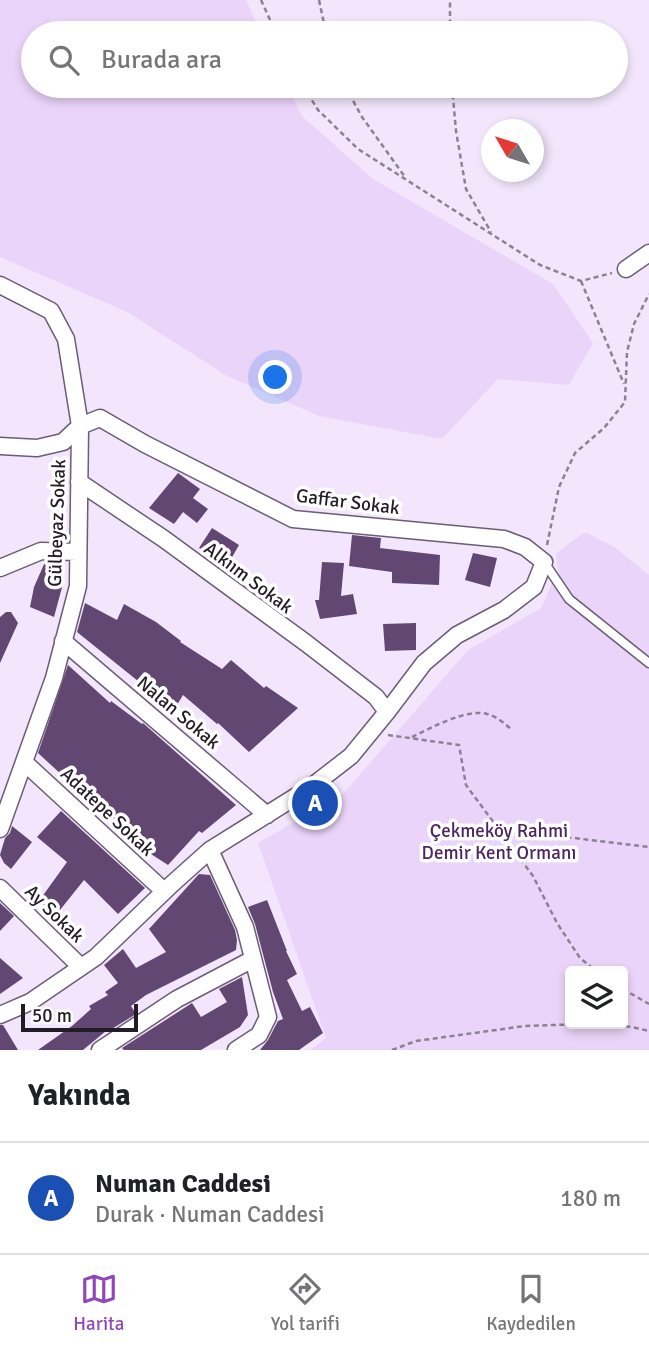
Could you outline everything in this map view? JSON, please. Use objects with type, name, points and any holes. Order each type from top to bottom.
[{"type":"street","points":[[626,270],[649,253]]},
{"type":"street","name":"Gülbeyaz Sokak","points":[[0,285],[51,311],[66,339],[80,426],[78,586],[54,678],[0,829]]},
{"type":"street","name":"Gaffar Sokak","points":[[80,426],[100,418],[145,444],[293,519],[504,539],[525,547],[544,562]]},
{"type":"street","points":[[0,446],[37,448],[63,442],[80,426]]},
{"type":"street","name":"Alkıım Sokak","points":[[79,482],[164,539],[306,643],[376,697],[387,712]]},
{"type":"street","points":[[0,568],[41,551],[78,552]]},
{"type":"street","points":[[0,1015],[30,1002],[96,957],[210,850],[311,787],[351,756],[424,663],[457,635],[505,610],[534,587],[544,562]]},
{"type":"street","name":"Nalan Sokak","points":[[63,641],[267,815]]},
{"type":"street","name":"Adatepe Sokak","points":[[24,762],[164,891]]},
{"type":"street","points":[[210,850],[245,927],[268,1017],[259,1035],[236,1050]]},
{"type":"street","name":"Ay Sokak","points":[[0,888],[81,967]]},
{"type":"street","points":[[100,1050],[177,999],[253,959]]},
{"type":"lane","points":[[544,562],[569,599],[649,663]]},
{"type":"path","points":[[261,0],[271,21]]},
{"type":"path","points":[[319,0],[323,21]]},
{"type":"path","points":[[450,0],[450,21]]},
{"type":"path","points":[[310,98],[318,110],[358,149],[540,265],[581,281],[626,270]]},
{"type":"path","points":[[352,98],[407,180]]},
{"type":"path","points":[[453,98],[466,189],[493,235]]},
{"type":"path","points":[[581,281],[625,386]]},
{"type":"path","points":[[544,562],[559,487],[575,453],[604,428],[625,402],[627,352],[634,324],[649,294]]},
{"type":"path","points":[[411,738],[470,714],[492,715],[511,729]]},
{"type":"path","points":[[371,732],[459,745],[466,785],[533,876],[556,923],[580,958],[590,966]]},
{"type":"path","points":[[498,829],[649,846]]},
{"type":"path","points":[[628,992],[649,1004]]},
{"type":"path","points":[[392,1050],[416,1041],[525,1026],[565,1025]]},
{"type":"path","points":[[628,1027],[649,1031]]},
{"type":"green space","points":[[0,0],[246,0],[256,21],[21,21],[21,98],[293,98],[302,116],[373,179],[553,284],[593,343],[569,385],[498,379],[442,439],[319,416],[227,376],[127,312],[0,257]]},
{"type":"green space","name":"Çekmeköy Rahmi Demir Kent Ormanı","points":[[585,532],[616,548],[649,575],[649,1050],[310,1050],[326,1038],[258,843],[344,793],[468,650],[541,608],[558,570],[556,553]]},
{"type":"building","points":[[178,473],[200,489],[193,498],[208,509],[197,523],[183,512],[174,524],[149,508]]},
{"type":"building","points":[[212,528],[239,545],[227,566],[199,548]]},
{"type":"building","points":[[352,535],[381,538],[380,548],[440,555],[439,585],[392,583],[392,572],[349,566]]},
{"type":"building","points":[[473,553],[497,558],[490,587],[465,580]]},
{"type":"building","points":[[45,562],[59,569],[64,580],[54,617],[30,607],[34,587]]},
{"type":"building","points":[[322,562],[344,563],[341,596],[353,594],[357,614],[320,619],[315,600],[319,600]]},
{"type":"building","points":[[85,603],[117,620],[124,604],[156,622],[180,642],[222,669],[231,660],[264,688],[266,686],[298,708],[249,752],[183,695],[174,710],[77,632]]},
{"type":"building","points":[[11,612],[18,623],[0,663],[0,617]]},
{"type":"building","points":[[416,623],[416,650],[385,651],[383,624]]},
{"type":"building","points":[[68,665],[110,703],[111,701],[143,723],[236,805],[202,833],[199,831],[168,865],[140,847],[38,753]]},
{"type":"building","points":[[61,811],[145,888],[118,914],[84,880],[56,915],[39,901],[67,862],[37,837]]},
{"type":"building","points":[[12,826],[32,842],[11,869],[0,855]]},
{"type":"building","points":[[199,874],[210,875],[235,930],[236,950],[146,995],[131,1006],[136,1014],[106,1031],[83,1050],[38,1050],[72,1026],[91,1009],[89,1006],[108,995],[105,992],[118,983],[104,965],[123,949],[136,968],[166,952],[149,929]]},
{"type":"building","points":[[267,900],[297,974],[287,980],[302,1011],[310,1007],[323,1033],[299,1050],[260,1050],[278,1021],[283,1019],[248,907]]},
{"type":"building","points":[[0,903],[14,916],[0,931]]},
{"type":"building","points":[[0,958],[23,978],[0,994]]},
{"type":"building","points":[[242,977],[248,1015],[240,1027],[201,1050],[122,1048],[192,1003],[201,1017],[227,1002],[219,989]]},
{"type":"building","points":[[0,1025],[3,1025],[18,1050],[0,1050]]},
{"type":"place","name":"Numan Caddesi","points":[[315,803]]}]
